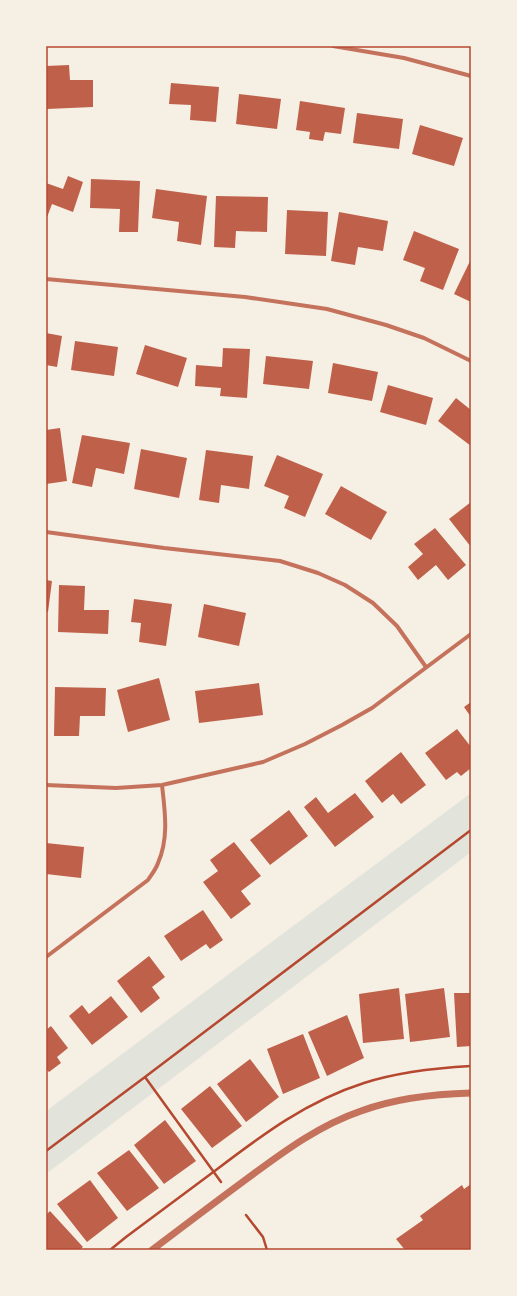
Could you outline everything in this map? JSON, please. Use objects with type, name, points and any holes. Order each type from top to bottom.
[{"type":"street","points":[[333,46],[404,58],[471,76]]},
{"type":"street","points":[[46,279],[245,297],[327,309],[386,325],[424,338],[471,360]]},
{"type":"street","points":[[46,532],[164,548],[280,561],[318,573],[345,585],[373,603],[397,626],[426,667]]},
{"type":"street","points":[[46,785],[116,788],[162,785],[263,762],[305,744],[372,708],[471,634]]},
{"type":"street","points":[[46,957],[148,880],[158,865],[164,845],[166,819],[162,785]]},
{"type":"street","points":[[152,1250],[293,1146],[325,1126],[359,1111],[408,1098],[452,1093],[471,1093]]},
{"type":"path","points":[[46,1151],[146,1077],[471,830]]},
{"type":"path","points":[[146,1077],[223,1184]]},
{"type":"path","points":[[246,1215],[263,1237],[267,1250]]},
{"type":"shaded area","points":[[471,793],[471,852],[46,1174],[46,1111]]},
{"type":"building","points":[[69,65],[70,80],[93,80],[93,107],[47,109],[46,66]]},
{"type":"building","points":[[171,83],[219,87],[216,122],[190,120],[191,105],[169,104]]},
{"type":"building","points":[[239,94],[281,99],[277,129],[236,124]]},
{"type":"building","points":[[300,101],[345,108],[341,134],[325,132],[323,141],[309,139],[310,132],[296,130]]},
{"type":"building","points":[[357,113],[403,119],[399,149],[353,143]]},
{"type":"building","points":[[420,125],[463,138],[454,166],[412,154]]},
{"type":"building","points":[[68,176],[83,182],[73,212],[52,204],[46,220],[46,183],[63,189]]},
{"type":"building","points":[[91,179],[140,181],[138,232],[119,232],[120,209],[90,208]]},
{"type":"building","points":[[156,189],[207,196],[201,245],[177,241],[179,222],[152,218]]},
{"type":"building","points":[[216,196],[268,197],[267,232],[236,231],[235,248],[214,247]]},
{"type":"building","points":[[287,210],[328,212],[326,256],[285,254]]},
{"type":"building","points":[[339,212],[388,221],[383,251],[358,247],[355,265],[331,261]]},
{"type":"building","points":[[414,231],[459,249],[443,290],[420,281],[425,268],[403,260]]},
{"type":"building","points":[[471,259],[471,302],[454,294]]},
{"type":"building","points":[[46,333],[62,336],[57,367],[46,365]]},
{"type":"building","points":[[75,341],[118,347],[114,376],[71,370]]},
{"type":"building","points":[[145,345],[187,358],[178,387],[136,374]]},
{"type":"building","points":[[223,348],[250,349],[247,398],[220,396],[221,388],[195,386],[196,365],[222,367]]},
{"type":"building","points":[[266,356],[313,361],[309,389],[263,384]]},
{"type":"building","points":[[333,363],[378,372],[372,401],[328,393]]},
{"type":"building","points":[[388,385],[433,398],[426,425],[380,412]]},
{"type":"building","points":[[456,398],[471,410],[471,446],[438,421]]},
{"type":"building","points":[[60,428],[67,481],[46,484],[46,430]]},
{"type":"building","points":[[82,435],[130,443],[124,474],[96,468],[92,487],[72,483]]},
{"type":"building","points":[[141,449],[187,458],[179,498],[134,489]]},
{"type":"building","points":[[206,450],[253,456],[249,489],[221,485],[219,503],[199,500]]},
{"type":"building","points":[[277,455],[323,474],[305,517],[284,508],[289,496],[264,486]]},
{"type":"building","points":[[341,486],[387,512],[371,540],[325,514]]},
{"type":"building","points":[[471,502],[471,547],[449,519]]},
{"type":"building","points":[[435,528],[466,565],[448,580],[436,565],[418,580],[408,567],[423,554],[414,544]]},
{"type":"building","points":[[46,580],[52,581],[48,612],[46,611]]},
{"type":"building","points":[[59,585],[85,586],[84,610],[109,610],[108,634],[58,632]]},
{"type":"building","points":[[134,599],[172,604],[166,646],[139,642],[141,623],[131,622]]},
{"type":"building","points":[[204,604],[246,613],[239,646],[198,637]]},
{"type":"building","points":[[159,678],[170,720],[128,732],[117,690]]},
{"type":"building","points":[[259,683],[263,715],[199,723],[195,691]]},
{"type":"building","points":[[55,687],[106,688],[105,716],[80,716],[79,736],[54,736]]},
{"type":"building","points":[[471,702],[471,717],[464,707]]},
{"type":"building","points":[[457,729],[471,747],[471,768],[461,776],[457,772],[446,780],[425,753]]},
{"type":"building","points":[[401,752],[426,785],[401,804],[393,794],[382,803],[365,781]]},
{"type":"building","points":[[355,793],[374,817],[335,847],[304,807],[316,797],[328,813]]},
{"type":"building","points":[[289,810],[308,836],[270,865],[250,840]]},
{"type":"building","points":[[234,842],[261,876],[241,891],[251,904],[231,919],[203,882],[218,871],[210,860]]},
{"type":"building","points":[[46,843],[84,847],[81,878],[46,874]]},
{"type":"building","points":[[203,910],[223,940],[210,949],[206,944],[181,961],[164,936]]},
{"type":"building","points":[[149,956],[165,977],[152,987],[160,998],[141,1013],[117,981]]},
{"type":"building","points":[[399,988],[404,1039],[363,1043],[359,994]]},
{"type":"building","points":[[444,988],[450,1037],[410,1042],[405,994]]},
{"type":"building","points":[[454,993],[471,993],[471,1046],[457,1047]]},
{"type":"building","points":[[111,996],[128,1017],[92,1045],[69,1016],[82,1005],[89,1014]]},
{"type":"building","points":[[347,1015],[364,1058],[327,1076],[308,1032]]},
{"type":"building","points":[[51,1026],[68,1048],[57,1057],[61,1063],[49,1072],[46,1069],[46,1030]]},
{"type":"building","points":[[303,1034],[320,1078],[283,1094],[267,1049]]},
{"type":"building","points":[[250,1059],[279,1097],[246,1122],[217,1084]]},
{"type":"building","points":[[210,1086],[242,1126],[212,1148],[181,1109]]},
{"type":"building","points":[[165,1120],[196,1161],[164,1184],[134,1145]]},
{"type":"building","points":[[129,1150],[159,1188],[127,1211],[97,1173]]},
{"type":"building","points":[[90,1180],[118,1218],[87,1242],[57,1204]]},
{"type":"building","points":[[471,1184],[471,1250],[405,1250],[396,1239],[423,1220],[420,1216],[462,1185],[464,1189]]},
{"type":"building","points":[[50,1211],[83,1247],[79,1250],[46,1250],[46,1215]]}]
